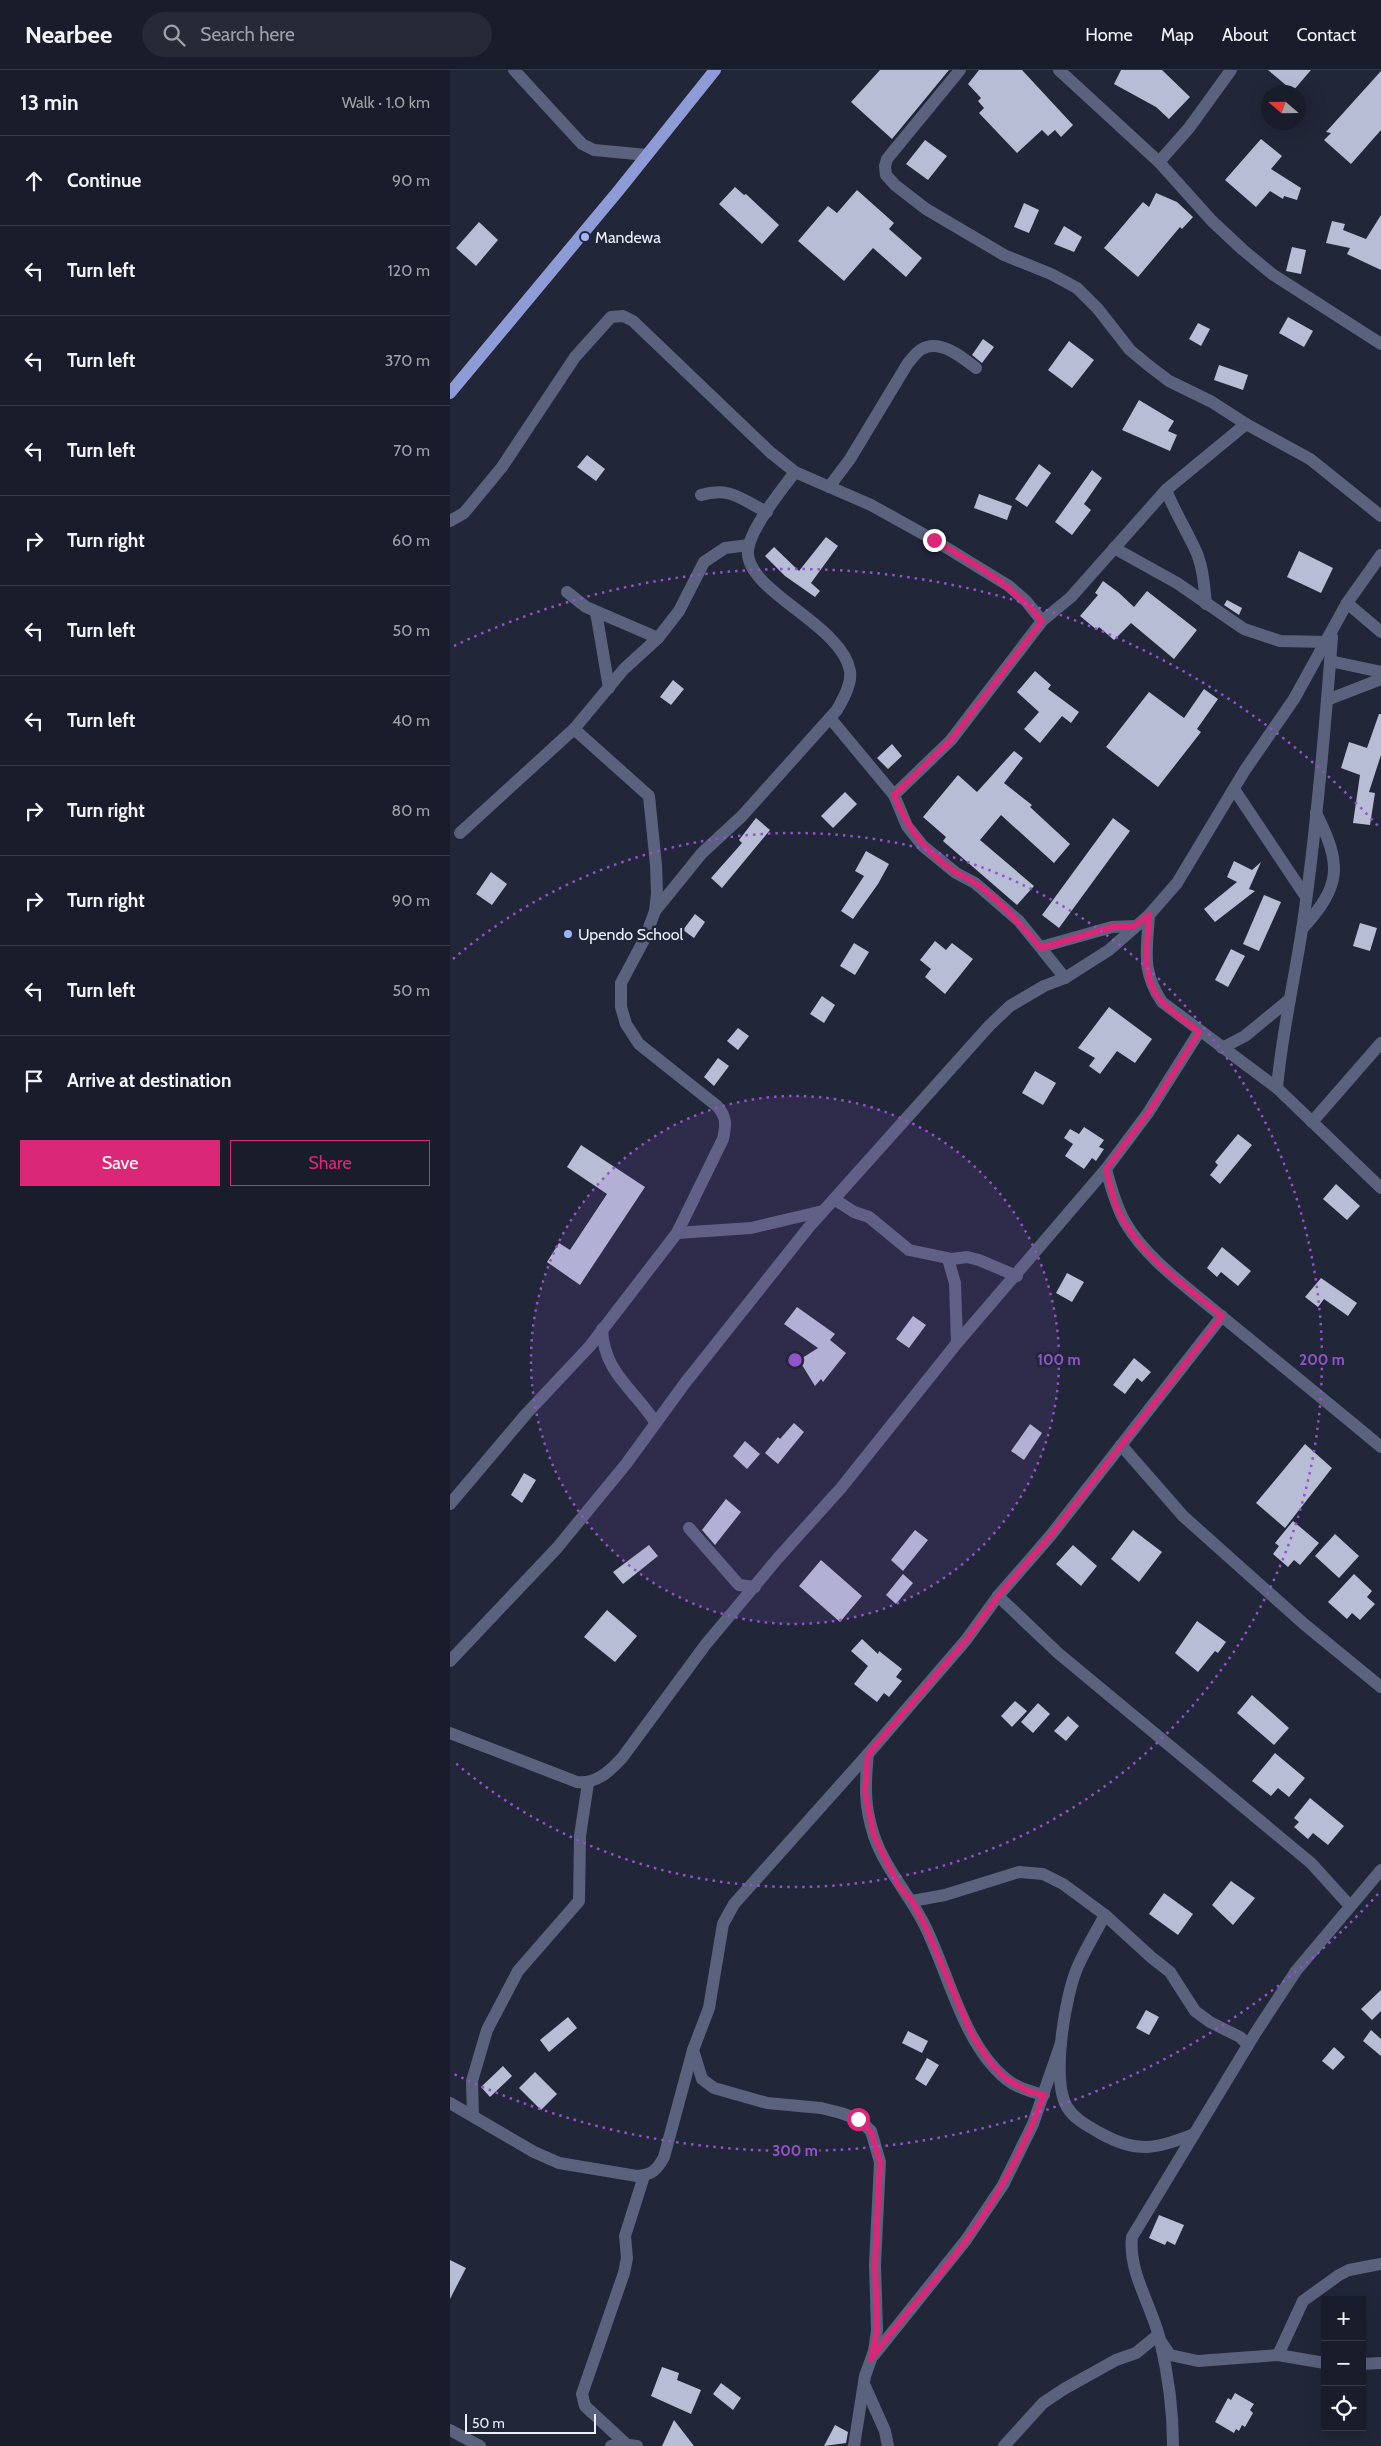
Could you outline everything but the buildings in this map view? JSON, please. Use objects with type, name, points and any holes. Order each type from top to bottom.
[{"type":"main road","points":[[450,393],[715,70]]},
{"type":"street","points":[[514,70],[582,144],[594,150],[647,155]]},
{"type":"street","points":[[960,70],[887,159],[885,166],[886,175],[926,209],[976,240],[1077,288],[1098,310],[1130,350],[1148,365],[1168,380],[1212,402],[1246,424],[1310,459],[1381,516]]},
{"type":"street","points":[[1059,70],[1159,162],[1212,221],[1272,274],[1381,344]]},
{"type":"street","points":[[1159,162],[1189,128],[1231,70]]},
{"type":"street","points":[[450,521],[464,513],[502,467],[575,357],[604,323],[611,317],[616,316],[633,321],[770,452],[795,472],[894,516],[1009,586],[1042,621]]},
{"type":"street","points":[[829,487],[850,459],[908,364],[919,350],[935,346],[950,350],[976,368]]},
{"type":"street","points":[[894,795],[951,740],[1042,621],[1071,597],[1166,490],[1246,424]]},
{"type":"street","points":[[655,911],[702,853],[742,816],[837,710],[847,691],[850,671],[840,652],[824,632],[761,580],[751,568],[747,552],[748,544],[767,512],[795,472]]},
{"type":"street","points":[[1166,490],[1195,548],[1202,572],[1206,604]]},
{"type":"street","points":[[701,495],[727,491],[767,512]]},
{"type":"street","points":[[460,833],[574,729],[624,669],[658,638],[679,611],[704,562],[725,548],[748,544]]},
{"type":"street","points":[[1114,548],[1144,563],[1244,629],[1280,641],[1327,642]]},
{"type":"street","points":[[450,1662],[557,1548],[626,1464],[655,1422],[746,1304],[823,1211],[996,1019],[1010,1006],[1044,986],[1065,978],[1109,950],[1134,926],[1149,915],[1177,883],[1234,789],[1294,699],[1347,603],[1381,555]]},
{"type":"street","points":[[567,592],[596,612],[658,638]]},
{"type":"street","points":[[1347,603],[1381,632]]},
{"type":"street","points":[[596,612],[609,688]]},
{"type":"street","points":[[1277,1088],[1282,1036],[1290,999],[1306,897],[1333,627]]},
{"type":"street","points":[[1330,661],[1381,672]]},
{"type":"street","points":[[1327,700],[1381,679]]},
{"type":"street","points":[[830,718],[894,795],[907,826],[923,846],[956,873],[975,882],[1019,921],[1065,978]]},
{"type":"street","points":[[450,1504],[527,1413],[590,1346],[677,1233],[723,1139],[726,1126],[723,1112],[639,1044],[626,1024],[620,997],[621,983],[645,938],[655,911],[658,894],[649,796],[574,729]]},
{"type":"street","points":[[1234,789],[1306,897]]},
{"type":"street","points":[[1302,929],[1327,898],[1335,862],[1329,839],[1316,812]]},
{"type":"street","points":[[1149,915],[1146,970],[1152,987],[1162,1002],[1199,1032],[1277,1088],[1381,1188]]},
{"type":"street","points":[[1041,948],[1112,927],[1134,926]]},
{"type":"street","points":[[1222,1048],[1246,1036],[1290,999]]},
{"type":"street","points":[[450,1733],[568,1780],[588,1783],[612,1768],[622,1758],[706,1644],[841,1488],[957,1343],[1017,1276],[1106,1169],[1148,1113],[1199,1032]]},
{"type":"street","points":[[1312,1122],[1381,1043]]},
{"type":"street","points":[[1106,1169],[1115,1203],[1126,1224],[1142,1245],[1173,1275],[1222,1316],[1375,1436],[1381,1447]]},
{"type":"street","points":[[834,1199],[854,1212],[869,1217],[909,1250],[948,1258],[967,1257],[1017,1276]]},
{"type":"street","points":[[677,1233],[751,1228],[823,1211]]},
{"type":"street","points":[[948,1258],[955,1283],[957,1343]]},
{"type":"street","points":[[450,2103],[534,2152],[559,2163],[644,2176],[656,2171],[664,2157],[693,2050],[709,2008],[726,1916],[744,1890],[868,1754],[966,1640],[998,1596],[1051,1535],[1222,1316]]},
{"type":"street","points":[[602,1329],[603,1345],[617,1375],[655,1422]]},
{"type":"street","points":[[1121,1446],[1183,1516],[1304,1624],[1381,1687]]},
{"type":"street","points":[[689,1528],[739,1585],[755,1587]]},
{"type":"street","points":[[998,1596],[1088,1678],[1311,1863],[1350,1906]]},
{"type":"street","points":[[868,1754],[865,1792],[874,1836],[898,1885],[912,1901],[972,2035],[990,2062],[1006,2079],[1016,2085],[1044,2095]]},
{"type":"street","points":[[473,2116],[472,2081],[487,2030],[518,1971],[579,1901],[580,1836],[588,1783]]},
{"type":"street","points":[[1173,2446],[1173,2417],[1159,2337],[1132,2257],[1132,2237],[1248,2045],[1296,1971],[1381,1870]]},
{"type":"street","points":[[912,1901],[945,1895],[1019,1872],[1043,1874],[1063,1884],[1105,1915],[1170,1972],[1195,2011],[1210,2022],[1234,2034],[1248,2045]]},
{"type":"street","points":[[1105,1915],[1077,1967],[1071,1987],[1062,2043],[1061,2087],[1068,2108],[1076,2119],[1116,2142],[1144,2147],[1162,2146],[1194,2134]]},
{"type":"street","points":[[871,2359],[966,2240],[997,2193],[1033,2124],[1062,2043]]},
{"type":"street","points":[[693,2050],[702,2079],[714,2088],[767,2104],[820,2108],[841,2113],[858,2119],[871,2132],[880,2162],[875,2264],[877,2330],[864,2384],[854,2446]]},
{"type":"street","points":[[631,2445],[585,2406],[582,2394],[624,2273],[626,2258],[625,2236],[644,2176]]},
{"type":"street","points":[[1278,2355],[1303,2301],[1349,2270],[1381,2264]]},
{"type":"street","points":[[1159,2337],[1170,2355],[1198,2361],[1278,2355],[1321,2362]]},
{"type":"street","points":[[1004,2446],[1043,2403],[1064,2388],[1116,2360],[1136,2353],[1159,2337]]},
{"type":"street","points":[[1366,2364],[1381,2363]]},
{"type":"street","points":[[864,2384],[885,2431],[888,2446]]},
{"type":"street","points":[[450,2430],[480,2446]]},
{"type":"street","points":[[611,2446],[631,2445]]},
{"type":"place","name":"Mandewa","points":[[585,237]]},
{"type":"place","name":"Upendo School","points":[[568,934]]},
{"type":"route","points":[[858,2119],[871,2132],[880,2162],[875,2264],[877,2330],[871,2359],[966,2240],[1003,2185],[1033,2124],[1044,2095],[1030,2092],[1006,2079],[990,2062],[972,2035],[925,1926],[912,1901],[898,1885],[874,1836],[865,1792],[868,1754],[966,1640],[998,1596],[1051,1535],[1222,1316],[1173,1275],[1142,1245],[1126,1224],[1115,1203],[1106,1169],[1148,1113],[1199,1032],[1162,1002],[1152,987],[1146,970],[1149,915],[1134,926],[1112,927],[1089,932],[1041,948],[1019,921],[975,882],[956,873],[923,846],[907,826],[894,795],[951,740],[1013,662],[1042,621],[1009,586],[934,540]]}]
